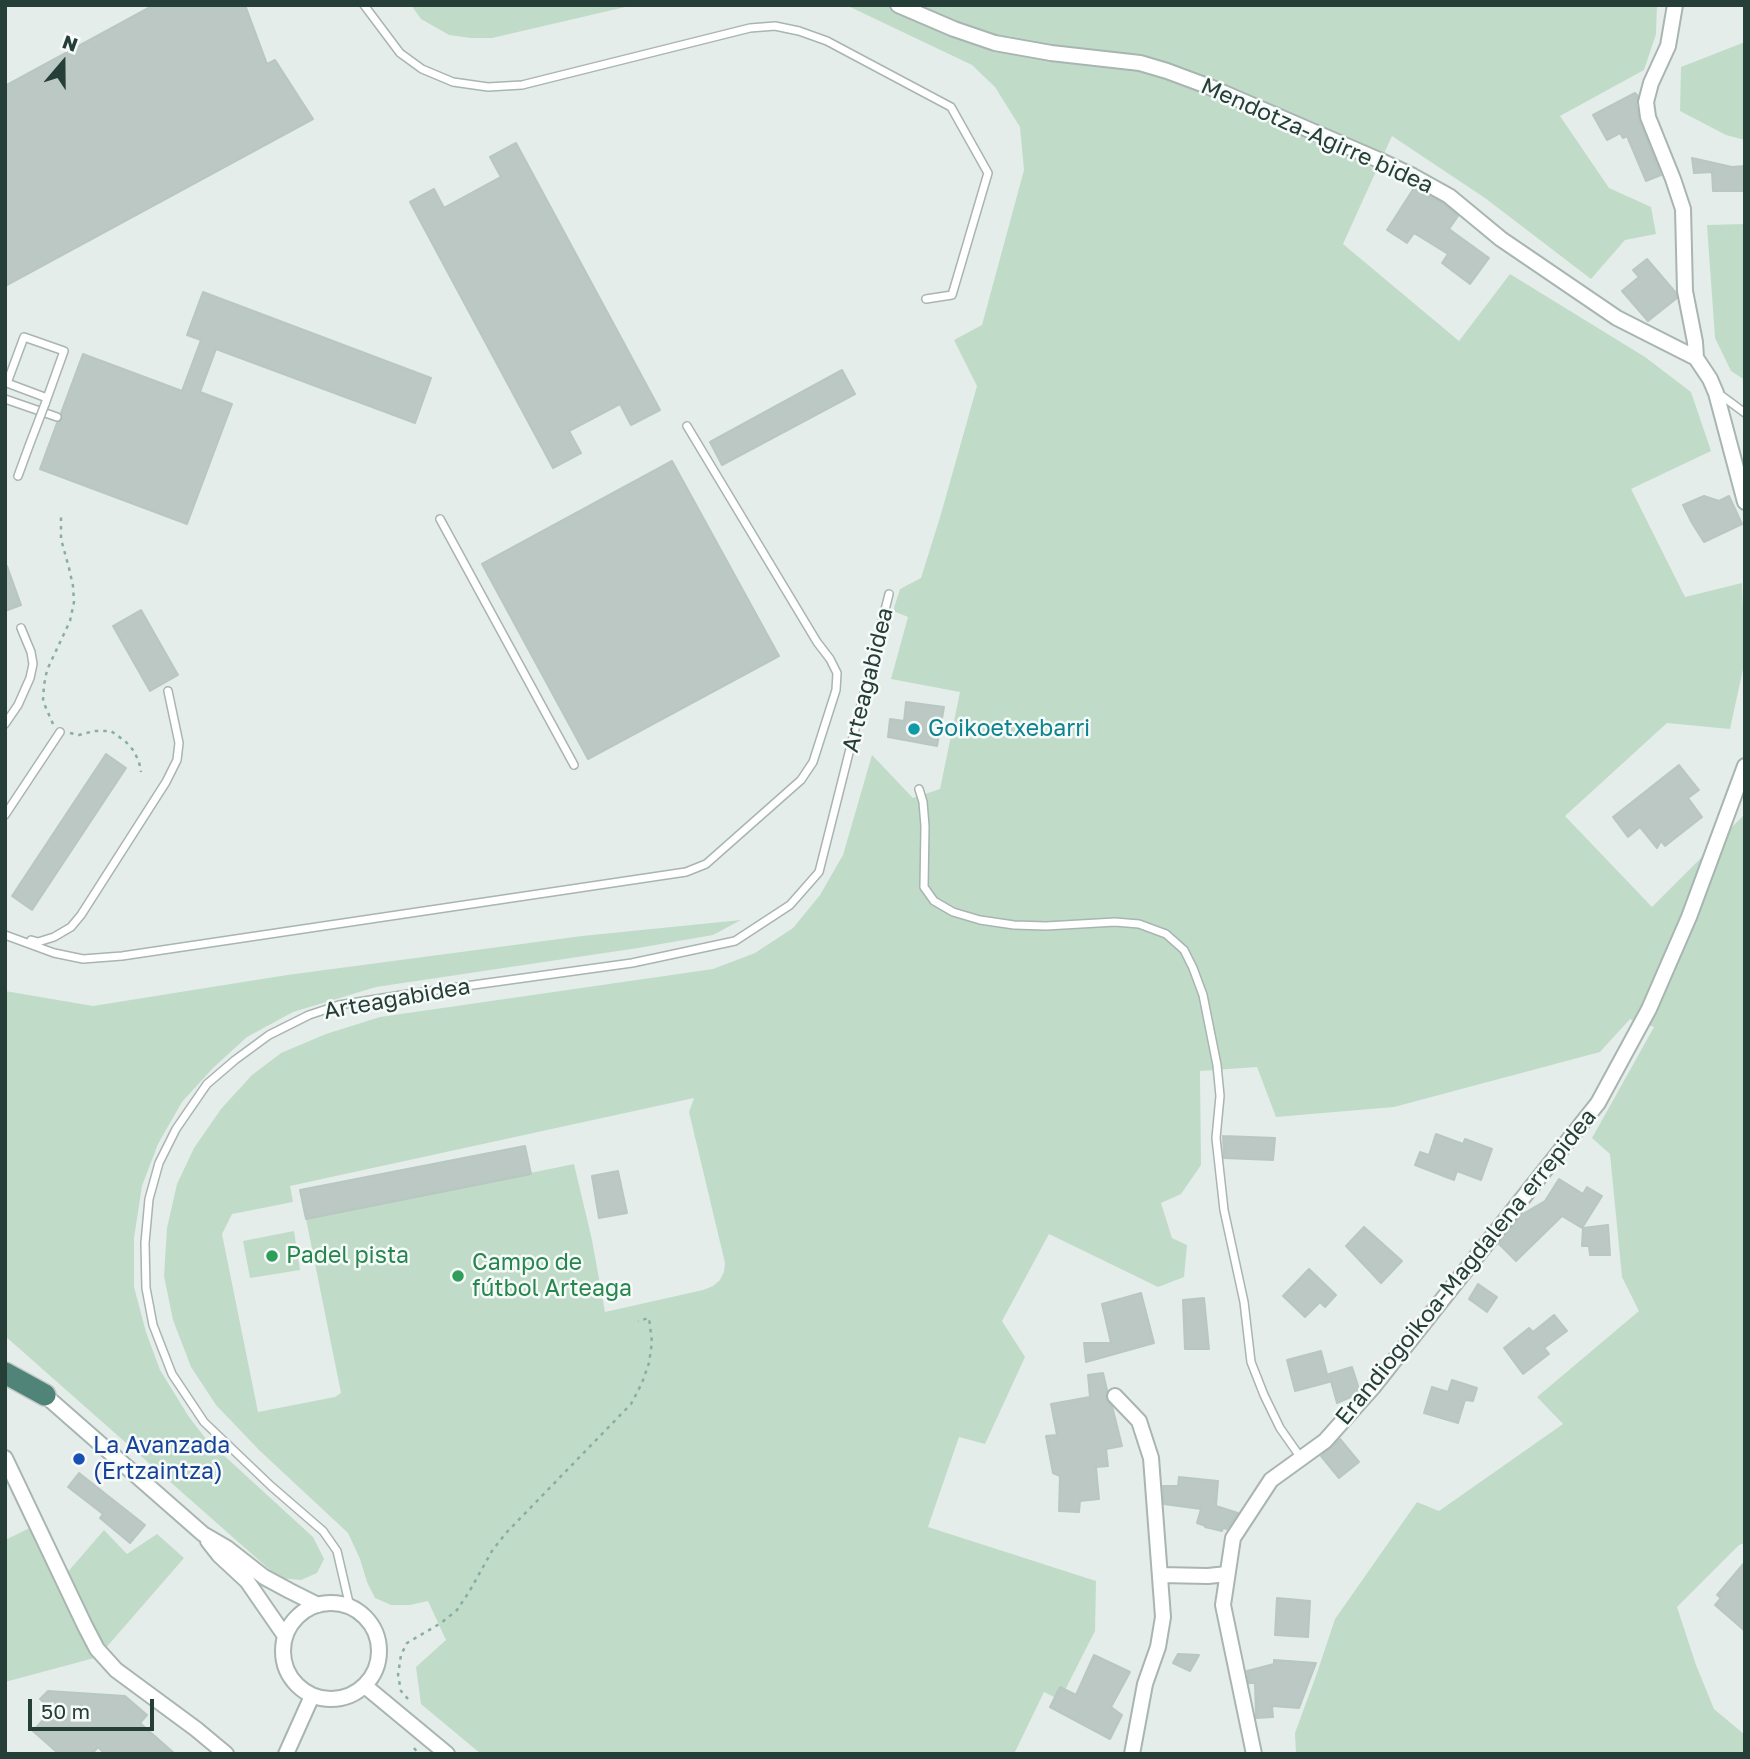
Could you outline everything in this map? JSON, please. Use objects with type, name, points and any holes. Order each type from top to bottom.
[{"type":"highway","points":[[5,1373],[44,1395]]},
{"type":"street","name":"Mendotza-Agirre bidea","points":[[898,5],[995,43],[1051,53],[1140,63],[1167,71],[1379,160],[1449,196],[1501,239],[1617,318],[1696,358]]},
{"type":"street","points":[[1675,5],[1668,46],[1651,83],[1646,102],[1648,117],[1682,209],[1685,291],[1696,358],[1716,393],[1745,502]]},
{"type":"street","name":"Erandiogoikoa-Magdalena errepidea","points":[[1254,1754],[1223,1605],[1233,1538],[1272,1480],[1325,1441],[1374,1386],[1598,1103],[1649,1009],[1689,917],[1745,766]]},
{"type":"street","points":[[5,1361],[203,1534],[227,1548],[264,1577],[318,1605]]},
{"type":"street","points":[[1115,1396],[1139,1421],[1151,1458],[1163,1617],[1158,1647],[1145,1684],[1132,1754]]},
{"type":"street","points":[[5,1458],[97,1649],[116,1670],[226,1754]]},
{"type":"street","points":[[203,1534],[219,1555],[247,1581],[285,1636]]},
{"type":"street","points":[[1160,1575],[1227,1574]]},
{"type":"street","points":[[334,1603],[350,1607],[370,1623],[376,1635],[378,1662],[373,1675],[365,1686],[354,1694],[340,1699],[326,1700],[312,1696],[299,1689],[290,1678],[282,1650],[285,1636],[292,1622],[304,1611],[318,1605],[334,1603]]},
{"type":"street","points":[[365,1686],[447,1754]]},
{"type":"street","points":[[286,1754],[312,1696]]},
{"type":"lane","points":[[365,5],[400,53],[422,69],[453,82],[488,87],[522,85],[750,28],[775,26],[799,30],[827,41],[951,107],[988,173],[953,295],[926,299]]},
{"type":"lane","points":[[18,476],[46,401],[64,352],[24,337],[7,383],[46,401]]},
{"type":"lane","points":[[1716,393],[1745,413]]},
{"type":"lane","points":[[5,399],[57,417]]},
{"type":"lane","points":[[9,936],[54,953],[83,959],[122,956],[686,872],[706,864],[801,780],[813,762],[836,690],[836,673],[687,426]]},
{"type":"lane","points":[[440,519],[574,765]]},
{"type":"lane","name":"Arteagabidea","points":[[350,1607],[337,1551],[323,1531],[204,1422],[172,1374],[153,1325],[146,1288],[145,1243],[149,1199],[159,1163],[176,1129],[207,1084],[269,1035],[309,1014],[339,1005],[632,963],[735,941],[790,905],[819,872],[889,594]]},
{"type":"lane","points":[[5,724],[28,686],[32,671],[31,652],[21,628]]},
{"type":"lane","points":[[9,936],[38,942],[71,927],[81,915],[166,782],[177,760],[179,743],[169,691]]},
{"type":"lane","points":[[5,816],[60,732]]},
{"type":"lane","points":[[919,789],[925,826],[924,887],[934,901],[953,912],[980,920],[1014,925],[1115,922],[1139,924],[1166,934],[1184,950],[1203,995],[1217,1065],[1220,1096],[1216,1138],[1223,1198],[1244,1302],[1251,1362],[1280,1428],[1301,1458]]},
{"type":"path","points":[[61,513],[61,539],[74,602],[63,639],[47,670],[43,701],[53,724],[60,732],[79,734],[94,730],[111,731],[125,741],[134,751],[141,772]]},
{"type":"path","points":[[408,1699],[401,1691],[398,1675],[401,1655],[407,1643],[457,1610],[492,1551],[506,1533],[631,1404],[649,1363],[652,1342],[649,1318],[638,1321]]},
{"type":"path","points":[[411,1746],[419,1754]]},
{"type":"green space","points":[[411,5],[634,5],[492,38],[471,38],[449,35],[421,19]]},
{"type":"green space","points":[[846,5],[1657,5],[1656,34],[1644,70],[1560,116],[1609,188],[1651,207],[1656,234],[1625,240],[1591,279],[1485,198],[1392,136],[1343,244],[1459,341],[1510,274],[1645,357],[1691,392],[1711,451],[1631,489],[1685,597],[1742,583],[1745,660],[1730,729],[1667,723],[1565,816],[1652,907],[1745,811],[1745,1543],[1739,1545],[1677,1607],[1714,1709],[1745,1735],[1745,1754],[1296,1754],[1295,1733],[1335,1619],[1417,1502],[1439,1511],[1563,1424],[1537,1397],[1639,1311],[1622,1277],[1610,1154],[1592,1138],[1654,1027],[1630,1019],[1600,1052],[1394,1107],[1276,1117],[1257,1067],[1200,1071],[1201,1165],[1181,1194],[1161,1203],[1172,1238],[1187,1245],[1184,1277],[1158,1287],[1049,1234],[1002,1321],[1025,1357],[985,1444],[959,1437],[928,1527],[1096,1581],[1095,1631],[1060,1700],[1044,1692],[1014,1754],[481,1754],[421,1704],[416,1667],[446,1640],[428,1601],[391,1605],[375,1598],[348,1533],[259,1450],[216,1405],[191,1367],[173,1320],[164,1276],[167,1228],[177,1184],[194,1148],[221,1109],[252,1075],[281,1053],[326,1034],[380,1017],[713,969],[755,953],[793,928],[820,895],[843,855],[872,755],[913,798],[940,789],[960,692],[891,679],[908,617],[893,611],[900,589],[921,578],[977,386],[954,340],[982,325],[1024,170],[1020,127],[995,87],[972,65]],"holes":[[[694,1098],[689,1112],[725,1263],[720,1280],[713,1286],[605,1312],[574,1164],[306,1219],[341,1393],[335,1397],[258,1412],[222,1234],[232,1214],[293,1202],[290,1186]]]},
{"type":"green space","points":[[1745,42],[1745,140],[1726,135],[1680,111],[1681,67]]},
{"type":"green space","points":[[1745,224],[1745,380],[1731,371],[1715,338],[1707,225]]},
{"type":"green space","points":[[741,920],[713,935],[376,987],[293,1012],[247,1037],[213,1068],[182,1102],[158,1144],[142,1186],[134,1238],[134,1287],[146,1332],[160,1370],[206,1439],[313,1537],[324,1559],[317,1573],[301,1580],[279,1578],[5,1336],[5,991],[93,1006],[287,975],[582,936]]},
{"type":"green space","name":"Padel pista","points":[[294,1231],[300,1270],[250,1278],[243,1241]]},
{"type":"green space","points":[[40,1523],[66,1574],[104,1530],[127,1554],[157,1534],[184,1558],[98,1657],[5,1682],[5,1540]]},
{"type":"building","points":[[154,5],[245,5],[267,64],[275,60],[313,119],[5,286],[5,86]]},
{"type":"building","points":[[1635,93],[1638,96],[1636,103],[1639,120],[1661,175],[1646,181],[1627,136],[1623,138],[1620,133],[1607,140],[1593,115]]},
{"type":"building","points":[[516,143],[660,410],[631,425],[620,404],[569,431],[581,453],[553,468],[410,202],[434,189],[444,208],[501,177],[490,157]]},
{"type":"building","points":[[1692,158],[1732,167],[1745,166],[1745,191],[1713,191],[1712,172],[1694,173]]},
{"type":"building","points":[[1414,188],[1444,204],[1458,216],[1449,229],[1489,258],[1470,284],[1442,263],[1448,254],[1414,233],[1407,243],[1387,230]]},
{"type":"building","points":[[1647,259],[1676,293],[1677,298],[1648,321],[1622,291],[1639,277],[1633,270]]},
{"type":"building","points":[[203,292],[431,378],[415,423],[216,349],[200,392],[232,404],[187,524],[40,469],[57,423],[62,420],[61,413],[83,354],[182,391],[201,340],[187,335]]},
{"type":"building","points":[[842,370],[855,394],[722,465],[710,442]]},
{"type":"building","points":[[672,461],[779,656],[588,759],[482,564]]},
{"type":"building","points":[[1704,496],[1719,501],[1729,496],[1742,524],[1704,542],[1683,505]]},
{"type":"building","points":[[7,566],[21,605],[5,611],[5,567]]},
{"type":"building","points":[[141,610],[178,675],[150,691],[113,626]]},
{"type":"building","name":"Goikoetxebarri","points":[[906,702],[944,707],[937,746],[888,737],[890,719],[904,721]]},
{"type":"building","points":[[106,754],[126,768],[32,910],[12,896]]},
{"type":"building","points":[[1679,765],[1699,790],[1688,798],[1702,817],[1665,846],[1661,841],[1657,848],[1640,827],[1628,837],[1613,817]]},
{"type":"building","points":[[1436,1134],[1463,1144],[1465,1139],[1492,1149],[1481,1180],[1457,1171],[1454,1180],[1415,1165],[1420,1152],[1429,1155]]},
{"type":"building","points":[[1223,1136],[1275,1138],[1273,1160],[1224,1158]]},
{"type":"building","points":[[525,1146],[531,1174],[306,1219],[300,1190]]},
{"type":"building","points":[[618,1171],[627,1213],[599,1218],[592,1176]]},
{"type":"building","points":[[1559,1179],[1583,1194],[1587,1187],[1602,1196],[1582,1228],[1562,1216],[1516,1261],[1499,1244],[1521,1215],[1545,1201]]},
{"type":"building","points":[[1608,1225],[1610,1255],[1590,1255],[1589,1246],[1582,1246],[1583,1228]]},
{"type":"building","points":[[1364,1227],[1402,1261],[1381,1283],[1346,1246]]},
{"type":"building","points":[[1309,1269],[1336,1295],[1325,1307],[1320,1302],[1305,1317],[1283,1296]]},
{"type":"building","points":[[1478,1284],[1497,1297],[1487,1312],[1469,1299]]},
{"type":"building","points":[[1141,1293],[1154,1343],[1086,1362],[1084,1343],[1111,1343],[1102,1304]]},
{"type":"building","points":[[1204,1298],[1209,1349],[1185,1349],[1183,1300]]},
{"type":"building","points":[[1554,1315],[1567,1331],[1544,1348],[1549,1354],[1523,1374],[1504,1348],[1529,1328],[1533,1332]]},
{"type":"building","points":[[1321,1351],[1329,1382],[1295,1391],[1287,1360]]},
{"type":"building","points":[[1352,1367],[1359,1389],[1353,1396],[1337,1403],[1329,1374]]},
{"type":"building","points":[[1103,1373],[1106,1399],[1112,1406],[1122,1446],[1106,1449],[1108,1466],[1096,1467],[1099,1499],[1080,1501],[1079,1512],[1059,1511],[1060,1476],[1053,1473],[1046,1436],[1057,1435],[1051,1404],[1090,1397],[1088,1375]]},
{"type":"building","points":[[1452,1380],[1477,1388],[1473,1401],[1465,1400],[1458,1423],[1424,1413],[1432,1387],[1448,1392]]},
{"type":"building","points":[[1340,1439],[1359,1462],[1339,1478],[1321,1456]]},
{"type":"building","points":[[79,1473],[145,1525],[130,1543],[100,1518],[103,1514],[68,1487]]},
{"type":"building","points":[[1179,1477],[1218,1481],[1216,1506],[1238,1513],[1227,1529],[1223,1528],[1222,1531],[1197,1523],[1201,1509],[1164,1504],[1163,1486],[1178,1486]]},
{"type":"building","points":[[1745,1562],[1745,1631],[1715,1605],[1721,1598],[1717,1595]]},
{"type":"building","points":[[1277,1598],[1310,1601],[1308,1637],[1275,1635]]},
{"type":"building","points":[[1178,1654],[1199,1655],[1190,1671],[1173,1663]]},
{"type":"building","points":[[1094,1655],[1130,1672],[1111,1707],[1122,1715],[1110,1739],[1050,1707],[1060,1687],[1076,1695]]},
{"type":"building","points":[[1274,1660],[1316,1663],[1299,1708],[1272,1706],[1273,1717],[1256,1718],[1255,1683],[1249,1683],[1247,1671],[1274,1664]]},
{"type":"building","points":[[48,1691],[125,1696],[147,1715],[140,1723],[175,1754],[105,1754],[98,1747],[92,1754],[59,1754],[33,1731],[52,1710],[40,1699]]},
{"type":"place","name":"Goikoetxebarri","points":[[914,729]]},
{"type":"place","name":"Padel pista","points":[[272,1256]]},
{"type":"place","name":"Campo de fútbol Arteaga","points":[[458,1276]]},
{"type":"place","name":"La Avanzada (Ertzaintza)","points":[[79,1459]]}]
